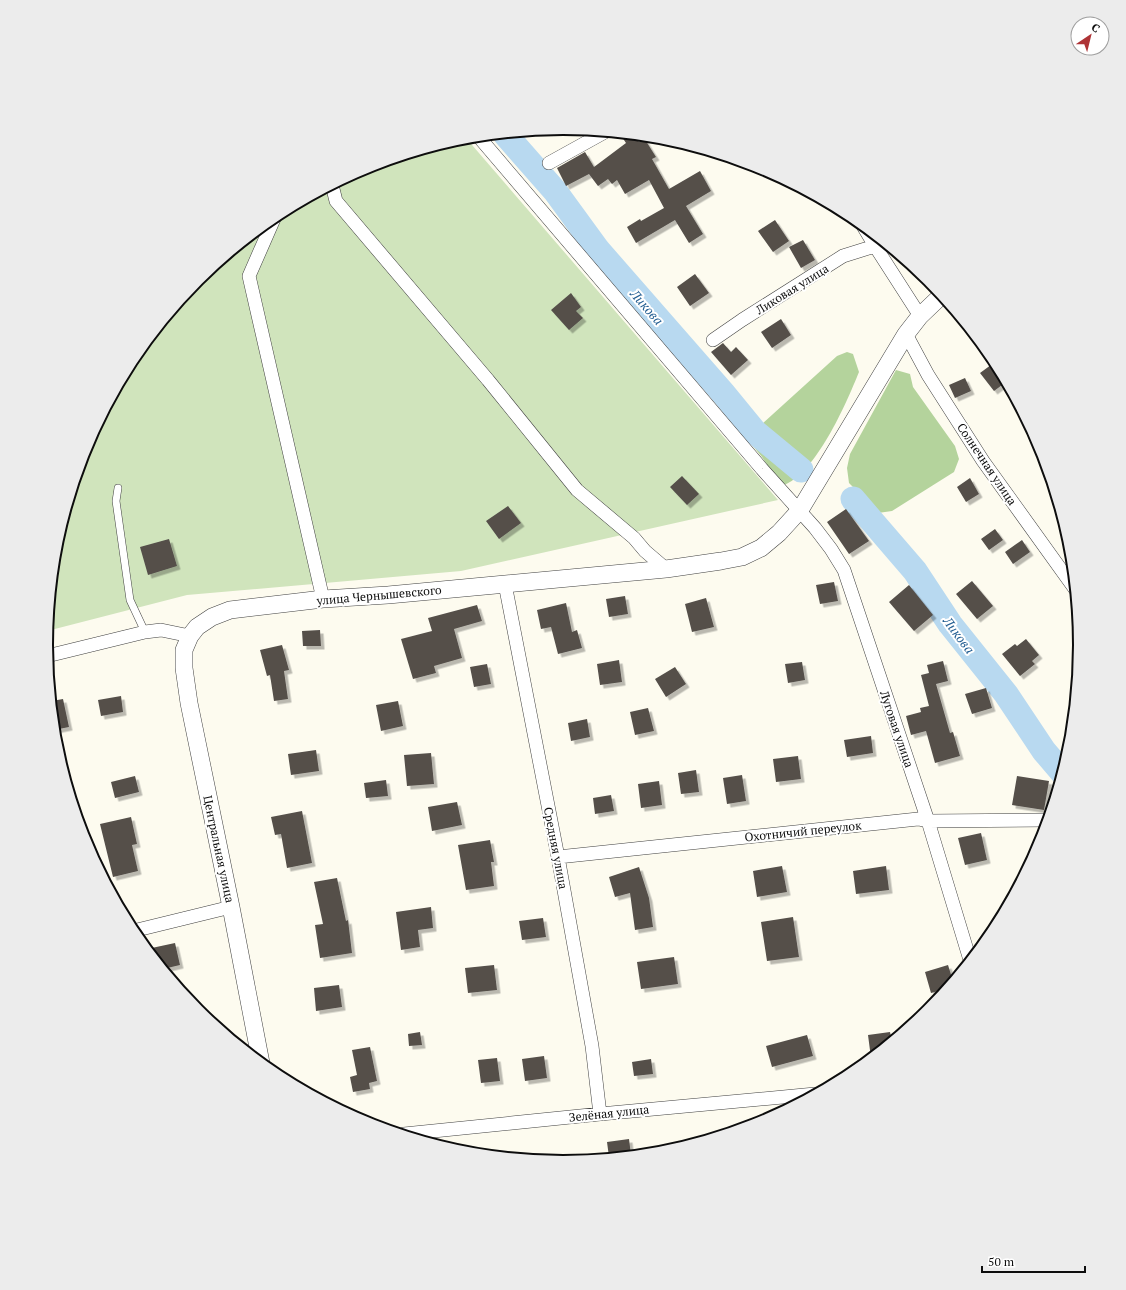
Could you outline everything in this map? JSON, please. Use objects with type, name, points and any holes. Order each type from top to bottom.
[{"type":"street","points":[[549,163],[598,136]]},
{"type":"street","name":"Луговая улица","points":[[483,141],[762,469],[800,510],[827,544],[844,570],[928,821],[968,955]]},
{"type":"street","points":[[333,190],[336,201],[488,380],[578,490],[634,538],[645,551],[666,569]]},
{"type":"street","points":[[270,228],[249,276],[323,599]]},
{"type":"street","points":[[870,238],[919,318],[938,300]]},
{"type":"street","name":"Ликовая улица","points":[[713,340],[843,256],[875,246]]},
{"type":"street","name":"улица Чернышевского","points":[[190,636],[197,627],[212,617],[230,610],[323,599],[388,595],[666,569],[742,557],[762,548],[779,533],[800,510],[906,334],[919,318]]},
{"type":"street","name":"Солнечная улица","points":[[906,334],[928,375],[983,461],[1069,583]]},
{"type":"street","name":"Средняя улица","points":[[505,584],[558,857],[592,1046],[600,1114]]},
{"type":"street","points":[[53,654],[145,632],[161,630],[190,636]]},
{"type":"street","name":"Центральная улица","points":[[190,636],[184,650],[189,703],[259,1054]]},
{"type":"street","name":"Охотничий переулок","points":[[558,857],[918,819],[928,821],[1042,820]]},
{"type":"street","points":[[140,929],[231,907]]},
{"type":"street","name":"Зелёная улица","points":[[415,1133],[802,1095]]},
{"type":"lane","points":[[118,488],[116,501],[130,600],[145,632]]},
{"type":"green space","points":[[471,144],[778,500],[461,571],[187,595],[53,629],[57,578],[70,513],[92,450],[121,390],[158,335],[202,284],[253,240],[308,203],[368,174],[431,152]]},
{"type":"green space","points":[[847,352],[853,354],[859,372],[838,419],[818,453],[807,468],[795,479],[782,486],[762,457],[715,401],[709,391],[708,378],[711,374],[717,377],[751,418],[761,425],[837,356]]},
{"type":"green space","points":[[896,370],[910,374],[913,387],[955,446],[959,459],[954,472],[892,511],[878,513],[865,507],[859,493],[849,483],[847,468],[850,454]]},
{"type":"building","points":[[623,138],[647,142],[656,157],[652,159],[669,189],[700,171],[711,191],[686,206],[703,234],[689,243],[675,220],[636,243],[627,227],[664,208],[649,180],[625,194],[617,180],[612,184],[608,179],[598,186],[589,174],[566,186],[557,168],[585,152],[594,167],[626,143]]},
{"type":"building","points":[[775,220],[789,241],[773,252],[758,231]]},
{"type":"building","points":[[803,240],[815,260],[801,268],[789,247]]},
{"type":"building","points":[[695,274],[709,293],[690,306],[677,287]]},
{"type":"building","points":[[571,293],[581,307],[576,311],[583,318],[569,330],[551,310]]},
{"type":"building","points":[[781,319],[791,335],[772,348],[761,332]]},
{"type":"building","points":[[723,343],[731,352],[736,347],[748,360],[731,375],[711,352]]},
{"type":"building","points":[[990,366],[1002,385],[994,391],[980,373]]},
{"type":"building","points":[[965,378],[971,391],[955,398],[949,385]]},
{"type":"building","points":[[682,476],[699,494],[687,505],[670,487]]},
{"type":"building","points":[[970,478],[979,494],[966,502],[957,487]]},
{"type":"building","points":[[508,506],[521,523],[499,539],[486,521]]},
{"type":"building","points":[[846,509],[869,541],[849,554],[827,522]]},
{"type":"building","points":[[995,529],[1003,540],[989,550],[981,539]]},
{"type":"building","points":[[169,539],[177,566],[148,575],[140,547]]},
{"type":"building","points":[[1022,540],[1030,552],[1013,564],[1005,552]]},
{"type":"building","points":[[972,581],[993,606],[977,619],[956,594]]},
{"type":"building","points":[[834,582],[838,601],[820,604],[816,585]]},
{"type":"building","points":[[909,585],[933,615],[914,631],[889,602]]},
{"type":"building","points":[[625,596],[628,614],[609,617],[606,599]]},
{"type":"building","points":[[706,598],[714,627],[692,632],[685,604]]},
{"type":"building","points":[[566,603],[572,632],[577,630],[582,648],[558,654],[551,627],[541,629],[537,610]]},
{"type":"building","points":[[477,605],[482,621],[454,629],[462,658],[434,666],[436,673],[413,679],[401,639],[432,631],[428,618]]},
{"type":"building","points":[[320,630],[321,646],[303,646],[302,631]]},
{"type":"building","points":[[1026,639],[1039,655],[1032,661],[1035,664],[1020,676],[1002,654],[1015,644],[1017,646]]},
{"type":"building","points":[[282,645],[289,670],[284,671],[288,699],[274,701],[270,675],[267,676],[260,650]]},
{"type":"building","points":[[619,660],[622,682],[600,685],[597,664]]},
{"type":"building","points":[[943,661],[948,681],[936,684],[950,733],[953,732],[960,756],[935,763],[926,731],[911,735],[906,716],[921,712],[920,708],[929,706],[921,675],[929,673],[927,665]]},
{"type":"building","points":[[802,662],[805,680],[788,683],[785,664]]},
{"type":"building","points":[[487,664],[491,684],[474,687],[470,667]]},
{"type":"building","points":[[675,667],[686,684],[666,697],[655,679]]},
{"type":"building","points":[[986,688],[992,708],[972,714],[965,694]]},
{"type":"building","points":[[121,696],[123,712],[101,716],[98,700]]},
{"type":"building","points":[[63,699],[69,727],[60,729],[56,700]]},
{"type":"building","points":[[398,701],[403,726],[381,731],[376,705]]},
{"type":"building","points":[[648,708],[654,731],[635,735],[630,712]]},
{"type":"building","points":[[587,719],[590,737],[571,741],[568,723]]},
{"type":"building","points":[[871,736],[873,753],[847,757],[844,740]]},
{"type":"building","points":[[316,750],[319,771],[291,775],[288,754]]},
{"type":"building","points":[[431,753],[434,784],[407,786],[404,755]]},
{"type":"building","points":[[798,756],[801,779],[776,782],[773,759]]},
{"type":"building","points":[[696,770],[699,792],[681,794],[678,773]]},
{"type":"building","points":[[742,775],[746,801],[727,804],[723,778]]},
{"type":"building","points":[[135,776],[139,792],[115,798],[111,782]]},
{"type":"building","points":[[1017,776],[1049,781],[1044,810],[1012,805]]},
{"type":"building","points":[[386,780],[388,796],[366,798],[364,783]]},
{"type":"building","points":[[659,781],[662,805],[641,808],[638,784]]},
{"type":"building","points":[[611,795],[614,811],[595,814],[593,798]]},
{"type":"building","points":[[457,802],[462,825],[432,831],[428,807]]},
{"type":"building","points":[[302,811],[312,863],[287,868],[281,834],[275,835],[271,817]]},
{"type":"building","points":[[131,817],[137,844],[132,845],[138,871],[113,877],[100,824]]},
{"type":"building","points":[[981,833],[987,860],[965,865],[958,838]]},
{"type":"building","points":[[490,840],[494,862],[491,862],[494,886],[466,890],[458,845]]},
{"type":"building","points":[[782,866],[787,892],[757,897],[753,871]]},
{"type":"building","points":[[886,866],[889,890],[856,894],[853,871]]},
{"type":"building","points":[[639,867],[649,898],[653,927],[635,930],[630,893],[615,897],[609,877]]},
{"type":"building","points":[[337,878],[346,921],[348,920],[352,953],[320,958],[315,925],[323,924],[314,882]]},
{"type":"building","points":[[431,907],[433,928],[418,930],[420,947],[401,950],[396,912]]},
{"type":"building","points":[[793,917],[799,957],[767,961],[761,922]]},
{"type":"building","points":[[543,918],[546,937],[522,940],[519,921]]},
{"type":"building","points":[[175,943],[180,965],[169,968],[153,948]]},
{"type":"building","points":[[674,957],[678,984],[641,989],[637,962]]},
{"type":"building","points":[[494,965],[497,990],[468,993],[465,968]]},
{"type":"building","points":[[948,965],[951,975],[937,991],[931,993],[925,972]]},
{"type":"building","points":[[339,985],[342,1007],[316,1011],[314,988]]},
{"type":"building","points":[[420,1032],[422,1045],[409,1046],[408,1034]]},
{"type":"building","points":[[890,1032],[891,1035],[870,1052],[868,1035]]},
{"type":"building","points":[[807,1035],[813,1056],[772,1067],[766,1046]]},
{"type":"building","points":[[370,1047],[377,1081],[369,1083],[370,1089],[353,1092],[350,1077],[357,1075],[352,1050]]},
{"type":"building","points":[[544,1056],[547,1078],[525,1081],[522,1059]]},
{"type":"building","points":[[497,1058],[500,1081],[481,1083],[478,1060]]},
{"type":"building","points":[[651,1059],[653,1074],[634,1076],[632,1062]]},
{"type":"building","points":[[629,1139],[630,1151],[608,1153],[607,1142]]},
{"type":"waterway","name":"Ликова","points":[[508,138],[555,191],[598,250],[723,393],[755,432],[801,470]]},
{"type":"waterway","name":"Ликова","points":[[853,499],[915,571],[950,624],[1006,694],[1044,751],[1058,767]]}]
